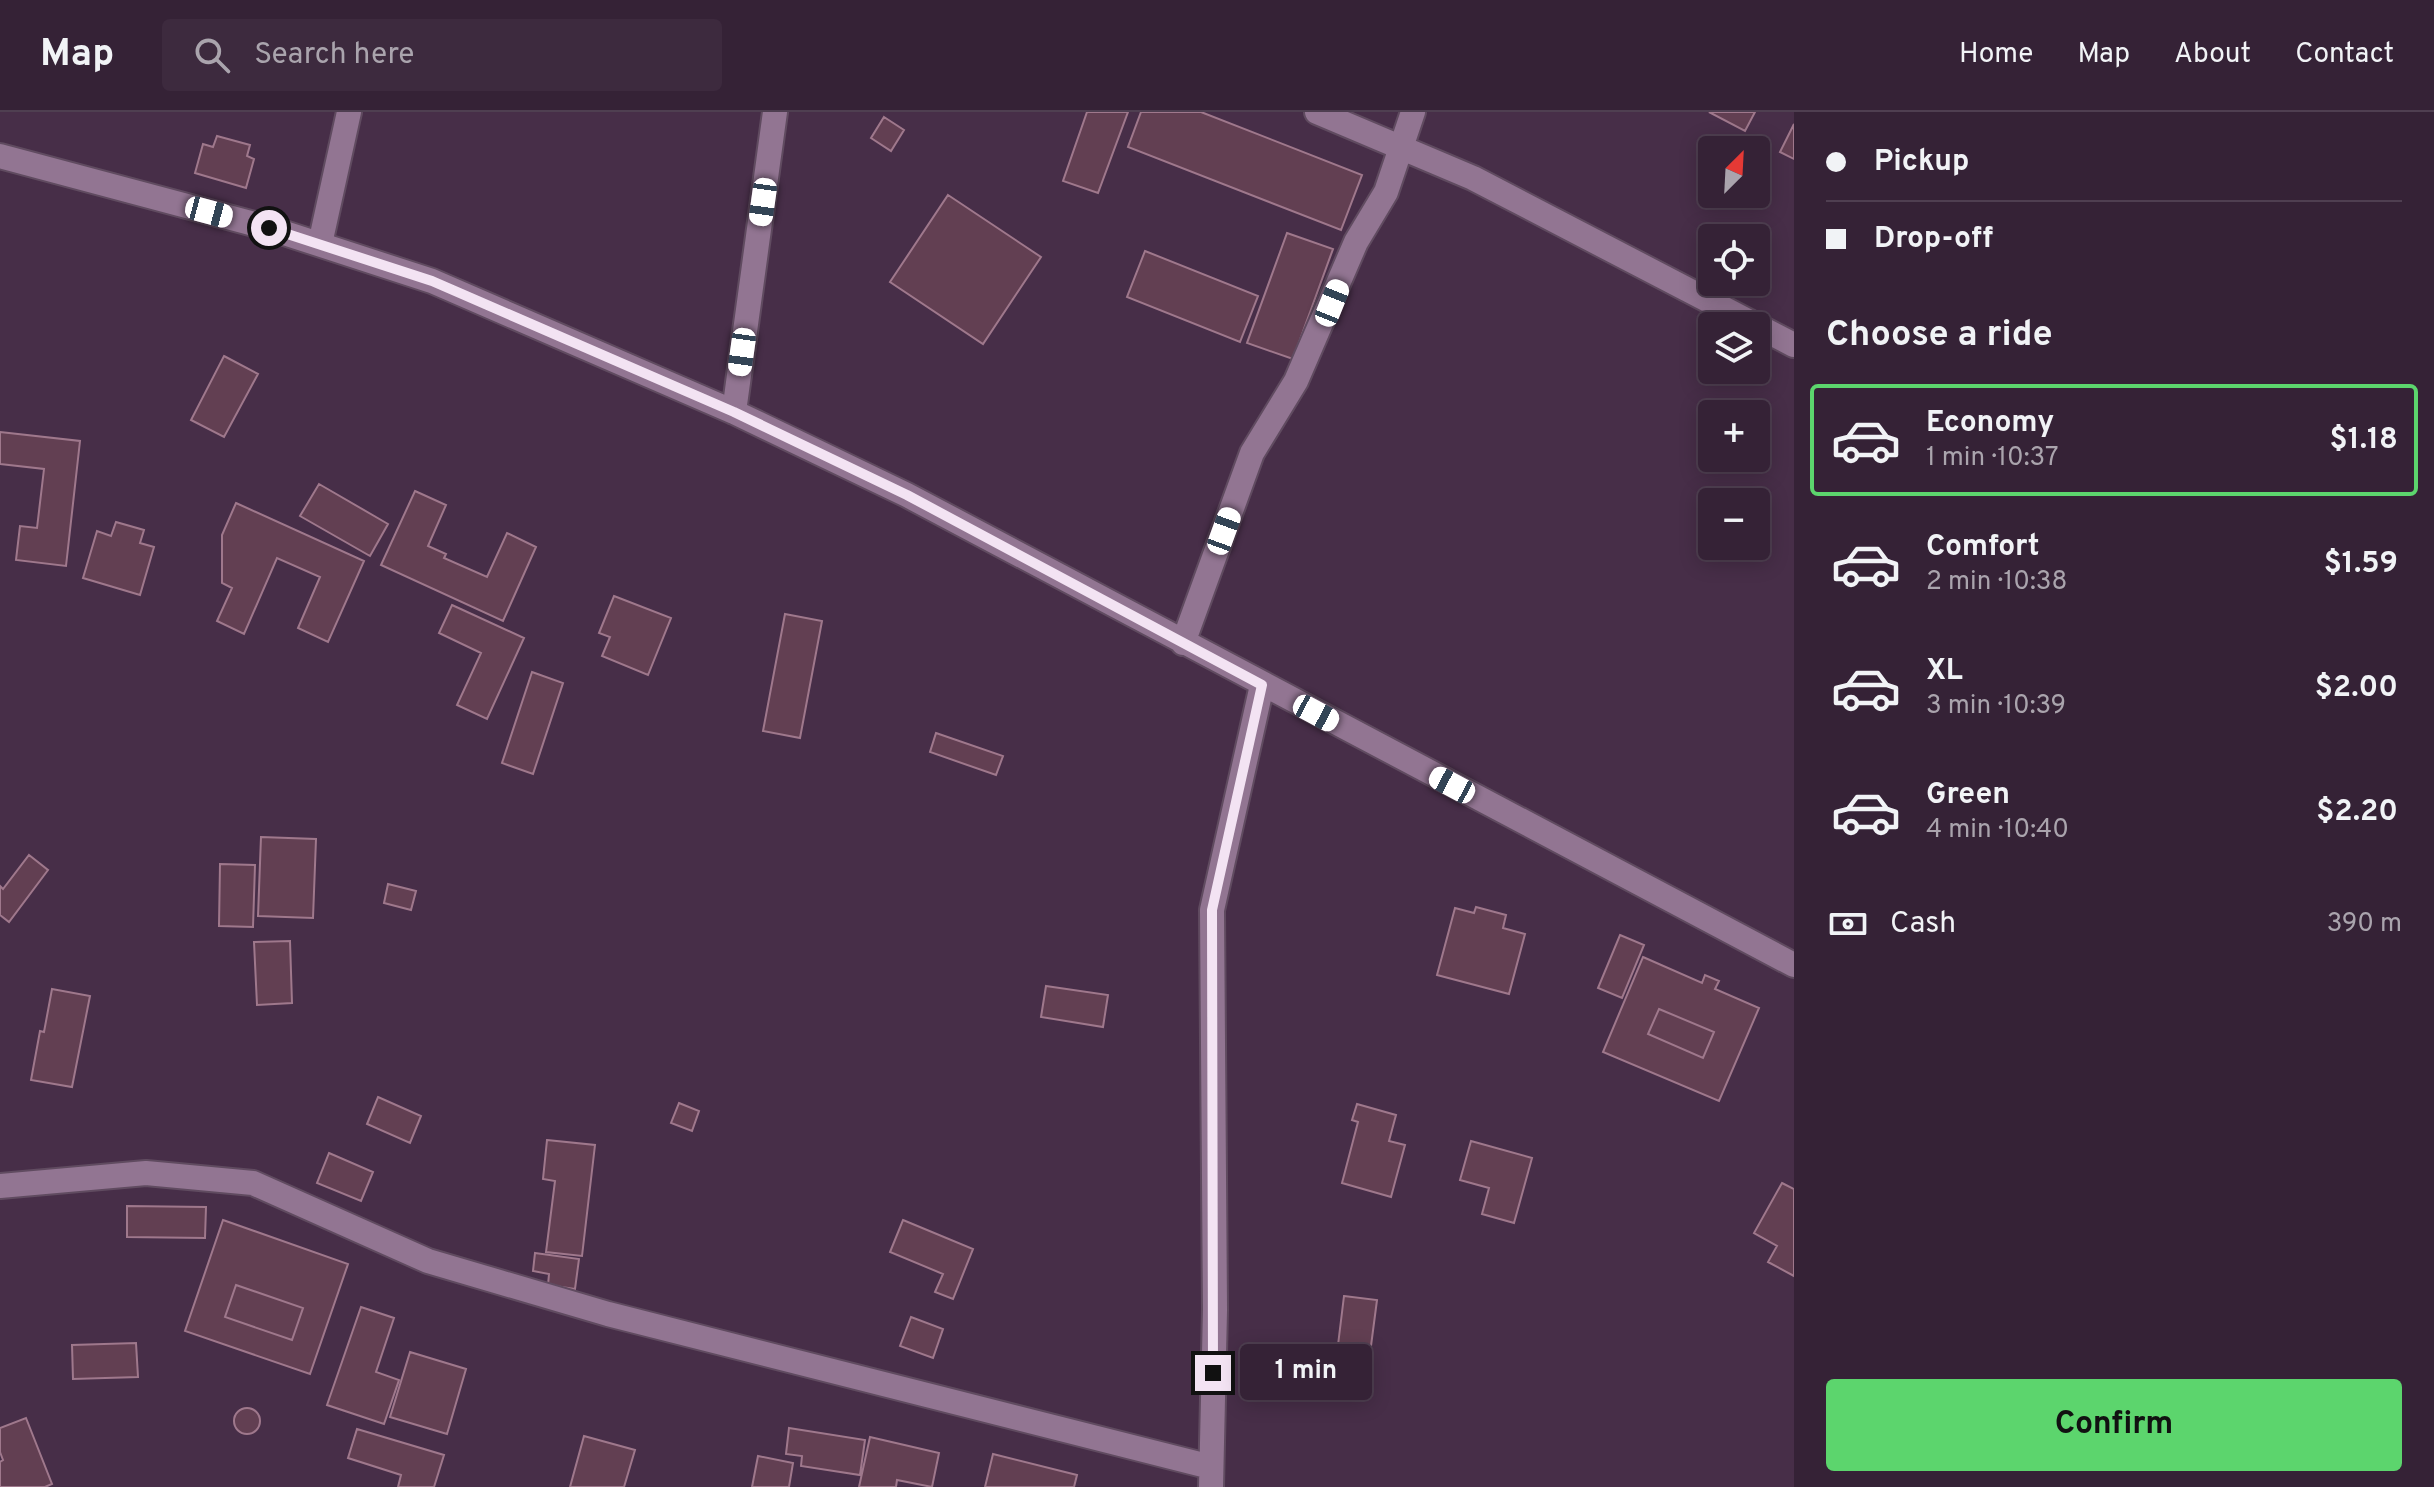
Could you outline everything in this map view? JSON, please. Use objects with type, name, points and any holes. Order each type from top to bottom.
[{"type":"street","points":[[320,244],[349,112]]},
{"type":"street","points":[[734,412],[775,112]]},
{"type":"street","points":[[1317,112],[1473,178],[1794,345]]},
{"type":"street","points":[[1183,643],[1252,453],[1296,381],[1356,242],[1386,192],[1413,112]]},
{"type":"street","points":[[0,156],[269,228],[432,281],[734,412],[907,495],[1794,965]]},
{"type":"street","points":[[0,1186],[146,1173],[253,1183],[428,1261],[608,1314],[1211,1477],[1215,1310],[1212,910],[1262,685]]},
{"type":"building","points":[[1087,112],[1128,112],[1098,193],[1063,181]]},
{"type":"building","points":[[1141,112],[1201,112],[1362,175],[1341,230],[1128,147]]},
{"type":"building","points":[[1709,112],[1755,112],[1745,131]]},
{"type":"building","points":[[884,117],[904,130],[891,151],[871,138]]},
{"type":"building","points":[[1794,124],[1794,159],[1780,152]]},
{"type":"building","points":[[217,136],[250,145],[247,156],[254,159],[246,188],[195,173],[203,144],[213,147]]},
{"type":"building","points":[[948,195],[1041,257],[983,344],[890,282]]},
{"type":"building","points":[[1287,233],[1333,249],[1293,359],[1247,343]]},
{"type":"building","points":[[1145,251],[1258,296],[1240,342],[1127,297]]},
{"type":"building","points":[[224,356],[258,374],[224,437],[191,420]]},
{"type":"building","points":[[0,432],[80,441],[66,566],[16,560],[20,526],[37,528],[44,469],[0,464]]},
{"type":"building","points":[[319,484],[388,524],[370,556],[300,516]]},
{"type":"building","points":[[415,491],[446,505],[428,546],[446,554],[444,558],[487,577],[507,533],[536,547],[503,621],[381,565]]},
{"type":"building","points":[[236,503],[364,561],[328,642],[298,628],[320,577],[277,558],[244,634],[217,621],[232,588],[222,583],[222,535]]},
{"type":"building","points":[[116,522],[144,530],[140,543],[154,547],[140,595],[83,578],[97,531],[111,536]]},
{"type":"building","points":[[614,596],[671,618],[648,675],[602,656],[610,637],[599,633]]},
{"type":"building","points":[[452,605],[524,638],[487,719],[457,705],[481,653],[439,633]]},
{"type":"building","points":[[785,614],[822,621],[800,738],[763,731]]},
{"type":"building","points":[[532,672],[563,683],[533,774],[502,763]]},
{"type":"building","points":[[936,733],[1003,756],[996,775],[930,752]]},
{"type":"building","points":[[261,837],[316,839],[313,918],[258,916]]},
{"type":"building","points":[[29,855],[48,870],[9,922],[0,915],[0,886],[3,889]]},
{"type":"building","points":[[220,864],[255,865],[253,927],[219,926]]},
{"type":"building","points":[[388,884],[416,891],[411,910],[384,903]]},
{"type":"building","points":[[1476,907],[1506,915],[1503,928],[1525,934],[1509,994],[1437,975],[1455,908],[1474,913]]},
{"type":"building","points":[[1620,935],[1644,945],[1622,998],[1598,988]]},
{"type":"building","points":[[290,941],[292,1003],[257,1005],[254,942]]},
{"type":"building","points":[[1643,957],[1702,983],[1705,975],[1719,981],[1715,989],[1759,1008],[1719,1101],[1603,1052]],"holes":[[[1659,1009],[1714,1032],[1703,1058],[1648,1034]]]},
{"type":"building","points":[[1046,986],[1108,995],[1103,1027],[1041,1017]]},
{"type":"building","points":[[52,989],[90,996],[72,1087],[31,1080]]},
{"type":"building","points":[[1659,1009],[1714,1032],[1703,1058],[1648,1034]]},
{"type":"building","points":[[378,1097],[421,1116],[410,1143],[367,1124]]},
{"type":"building","points":[[679,1103],[699,1111],[692,1131],[671,1123]]},
{"type":"building","points":[[1357,1104],[1396,1115],[1389,1141],[1405,1145],[1391,1197],[1342,1183],[1358,1122],[1352,1120]]},
{"type":"building","points":[[547,1140],[595,1145],[582,1256],[546,1252],[555,1181],[543,1179]]},
{"type":"building","points":[[1471,1141],[1532,1158],[1514,1223],[1482,1214],[1489,1188],[1460,1180]]},
{"type":"building","points":[[329,1153],[373,1172],[361,1201],[317,1183]]},
{"type":"building","points":[[1782,1183],[1794,1189],[1794,1276],[1768,1262],[1777,1246],[1754,1233]]},
{"type":"building","points":[[127,1206],[206,1207],[205,1238],[127,1237]]},
{"type":"building","points":[[223,1220],[348,1264],[310,1374],[185,1331]],"holes":[[[236,1285],[303,1308],[292,1340],[225,1317]]]},
{"type":"building","points":[[903,1220],[973,1249],[953,1299],[935,1292],[943,1274],[890,1252]]},
{"type":"building","points":[[535,1253],[579,1259],[575,1289],[548,1285],[549,1274],[533,1271]]},
{"type":"building","points":[[236,1285],[303,1308],[292,1340],[225,1317]]},
{"type":"building","points":[[1344,1296],[1377,1300],[1366,1384],[1316,1377],[1320,1343],[1338,1345]]},
{"type":"building","points":[[361,1307],[394,1318],[376,1372],[399,1380],[384,1424],[327,1405]]},
{"type":"building","points":[[911,1317],[943,1329],[933,1358],[900,1346]]},
{"type":"building","points":[[136,1343],[138,1377],[73,1379],[72,1345]]},
{"type":"building","points":[[410,1352],[466,1369],[447,1434],[390,1417]]},
{"type":"building","points":[[247,1408],[256,1412],[260,1421],[256,1430],[247,1434],[238,1430],[234,1421],[238,1412]]},
{"type":"building","points":[[26,1418],[52,1484],[45,1487],[0,1487],[0,1462],[3,1460],[0,1428]]},
{"type":"building","points":[[789,1428],[865,1440],[860,1475],[801,1466],[802,1456],[786,1454]]},
{"type":"building","points":[[357,1429],[444,1455],[434,1487],[398,1487],[401,1475],[348,1458]]},
{"type":"building","points":[[584,1436],[635,1450],[624,1487],[570,1487]]},
{"type":"building","points":[[870,1437],[939,1453],[932,1487],[897,1480],[896,1487],[859,1487]]},
{"type":"building","points":[[993,1454],[1077,1475],[1074,1487],[985,1487]]},
{"type":"building","points":[[758,1456],[793,1463],[789,1487],[752,1487]]},
{"type":"route","points":[[269,228],[432,281],[734,412],[907,495],[1262,685],[1212,910],[1213,1373]]}]
